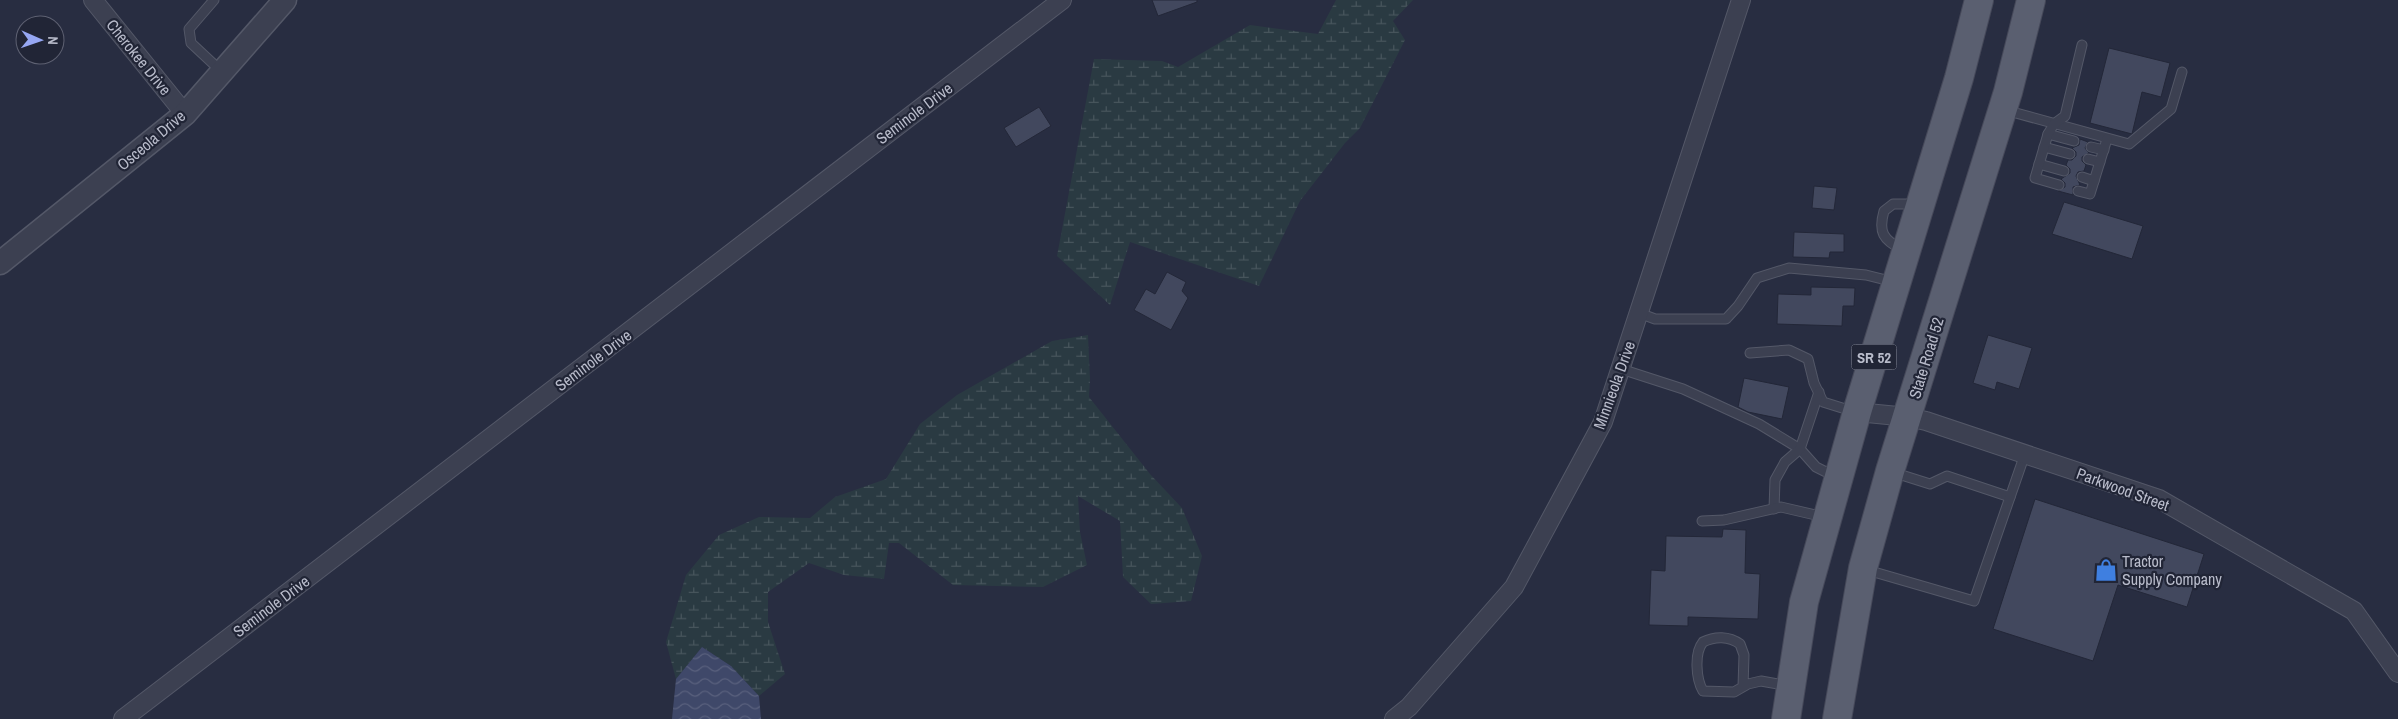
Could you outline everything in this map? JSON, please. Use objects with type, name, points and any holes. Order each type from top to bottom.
[{"type":"main road","name":"SR 52","points":[[1786,719],[1804,602],[1857,412],[1959,78],[1979,0]]},
{"type":"main road","name":"State Road 52","points":[[1837,719],[1862,568],[1890,471],[2002,109],[2031,0]]},
{"type":"street","name":"Cherokee Drive","points":[[93,0],[185,114]]},
{"type":"street","name":"Osceola Drive","points":[[0,263],[185,114],[285,0]]},
{"type":"street","name":"Seminole Drive","points":[[123,719],[1062,0]]},
{"type":"street","name":"Minnieola Drive","points":[[1394,719],[1409,707],[1514,587],[1603,422],[1741,0]]},
{"type":"street","name":"Parkwood Street","points":[[1857,412],[1908,417],[2159,499],[2354,611],[2398,673]]},
{"type":"lane","points":[[214,0],[189,29],[191,43],[222,72]]},
{"type":"lane","points":[[2060,185],[2035,178],[2048,134],[2054,124],[2065,116],[2082,45]]},
{"type":"lane","points":[[2002,109],[2129,144],[2171,109],[2182,72]]},
{"type":"lane","points":[[2048,134],[2074,142]]},
{"type":"lane","points":[[2078,191],[2090,194],[2107,139]]},
{"type":"lane","points":[[2044,147],[2070,154]]},
{"type":"lane","points":[[2091,147],[2104,150]]},
{"type":"lane","points":[[2088,159],[2100,162]]},
{"type":"lane","points":[[2039,164],[2064,172]]},
{"type":"lane","points":[[2082,177],[2094,180]]},
{"type":"lane","points":[[1639,312],[1655,319],[1726,319],[1738,306],[1757,278],[1789,268],[1866,275],[1896,282]]},
{"type":"lane","points":[[1750,352],[1789,350],[1808,359],[1823,402],[1857,412]]},
{"type":"lane","points":[[1620,368],[1683,389],[1758,424],[1800,449],[1816,467],[1838,478]]},
{"type":"lane","points":[[1774,509],[1775,480],[1785,462],[1800,449],[1818,392]]},
{"type":"lane","points":[[1862,568],[1974,601],[2025,454]]},
{"type":"lane","points":[[1890,471],[1930,484],[1947,476],[2010,497]]},
{"type":"lane","points":[[1702,521],[1724,520],[1774,509],[1798,509],[1828,518]]},
{"type":"lane","points":[[1743,687],[1744,655],[1740,644],[1730,639],[1720,638],[1703,642],[1698,649],[1698,661],[1700,686],[1703,690],[1734,692],[1762,681],[1791,687]]},
{"type":"green space","points":[[1336,0],[1413,0],[1393,21],[1405,40],[1360,128],[1345,143],[1300,201],[1259,286],[1130,242],[1110,305],[1057,256],[1094,59],[1162,61],[1178,67],[1250,25],[1318,34]]},
{"type":"green space","points":[[1088,335],[1089,397],[1150,474],[1182,508],[1202,556],[1191,601],[1151,604],[1123,577],[1120,521],[1078,496],[1080,532],[1087,565],[1043,587],[953,585],[899,543],[889,543],[884,579],[844,575],[809,563],[768,592],[768,622],[785,674],[759,696],[731,666],[702,647],[676,679],[666,642],[686,575],[719,535],[759,517],[810,518],[835,497],[886,479],[920,424],[957,395],[1052,341]]},
{"type":"water","points":[[702,647],[731,666],[759,696],[761,719],[672,719],[676,679]]},
{"type":"building","points":[[1152,0],[1197,0],[1197,2],[1158,16]]},
{"type":"building","points":[[2109,48],[2170,63],[2161,97],[2142,92],[2132,134],[2090,123]]},
{"type":"building","points":[[1039,107],[1051,126],[1016,147],[1004,128]]},
{"type":"building","points":[[2080,139],[2088,142],[2085,148],[2089,153],[2082,157],[2082,161],[2086,165],[2084,171],[2078,172],[2076,176],[2080,185],[2073,187],[2073,195],[2058,191],[2065,187],[2065,183],[2061,179],[2070,173],[2070,169],[2066,165],[2068,160],[2072,160],[2076,156],[2076,152],[2072,148],[2079,145]]},
{"type":"building","points":[[1814,186],[1837,188],[1834,210],[1812,208]]},
{"type":"building","points":[[2064,202],[2143,226],[2132,259],[2052,234]]},
{"type":"building","points":[[1794,232],[1844,234],[1844,252],[1830,252],[1829,258],[1793,257]]},
{"type":"building","points":[[1167,272],[1186,282],[1182,291],[1188,298],[1171,330],[1134,310],[1146,289],[1155,294]]},
{"type":"building","points":[[1811,287],[1855,288],[1854,306],[1843,306],[1842,326],[1777,324],[1778,294],[1811,295]]},
{"type":"building","points":[[1988,335],[2032,348],[2019,389],[1997,382],[1995,390],[1973,383]]},
{"type":"building","points":[[1744,378],[1789,387],[1782,419],[1748,412],[1738,407]]},
{"type":"building","name":"Tractor Supply Company","points":[[2035,499],[2204,554],[2187,607],[2118,585],[2093,661],[1993,629]]},
{"type":"building","points":[[1723,529],[1746,530],[1745,573],[1760,574],[1758,619],[1688,617],[1688,626],[1649,625],[1651,570],[1665,571],[1666,536],[1722,537]]},
{"type":"place","name":"Tractor Supply Company","points":[[2106,570]]}]
